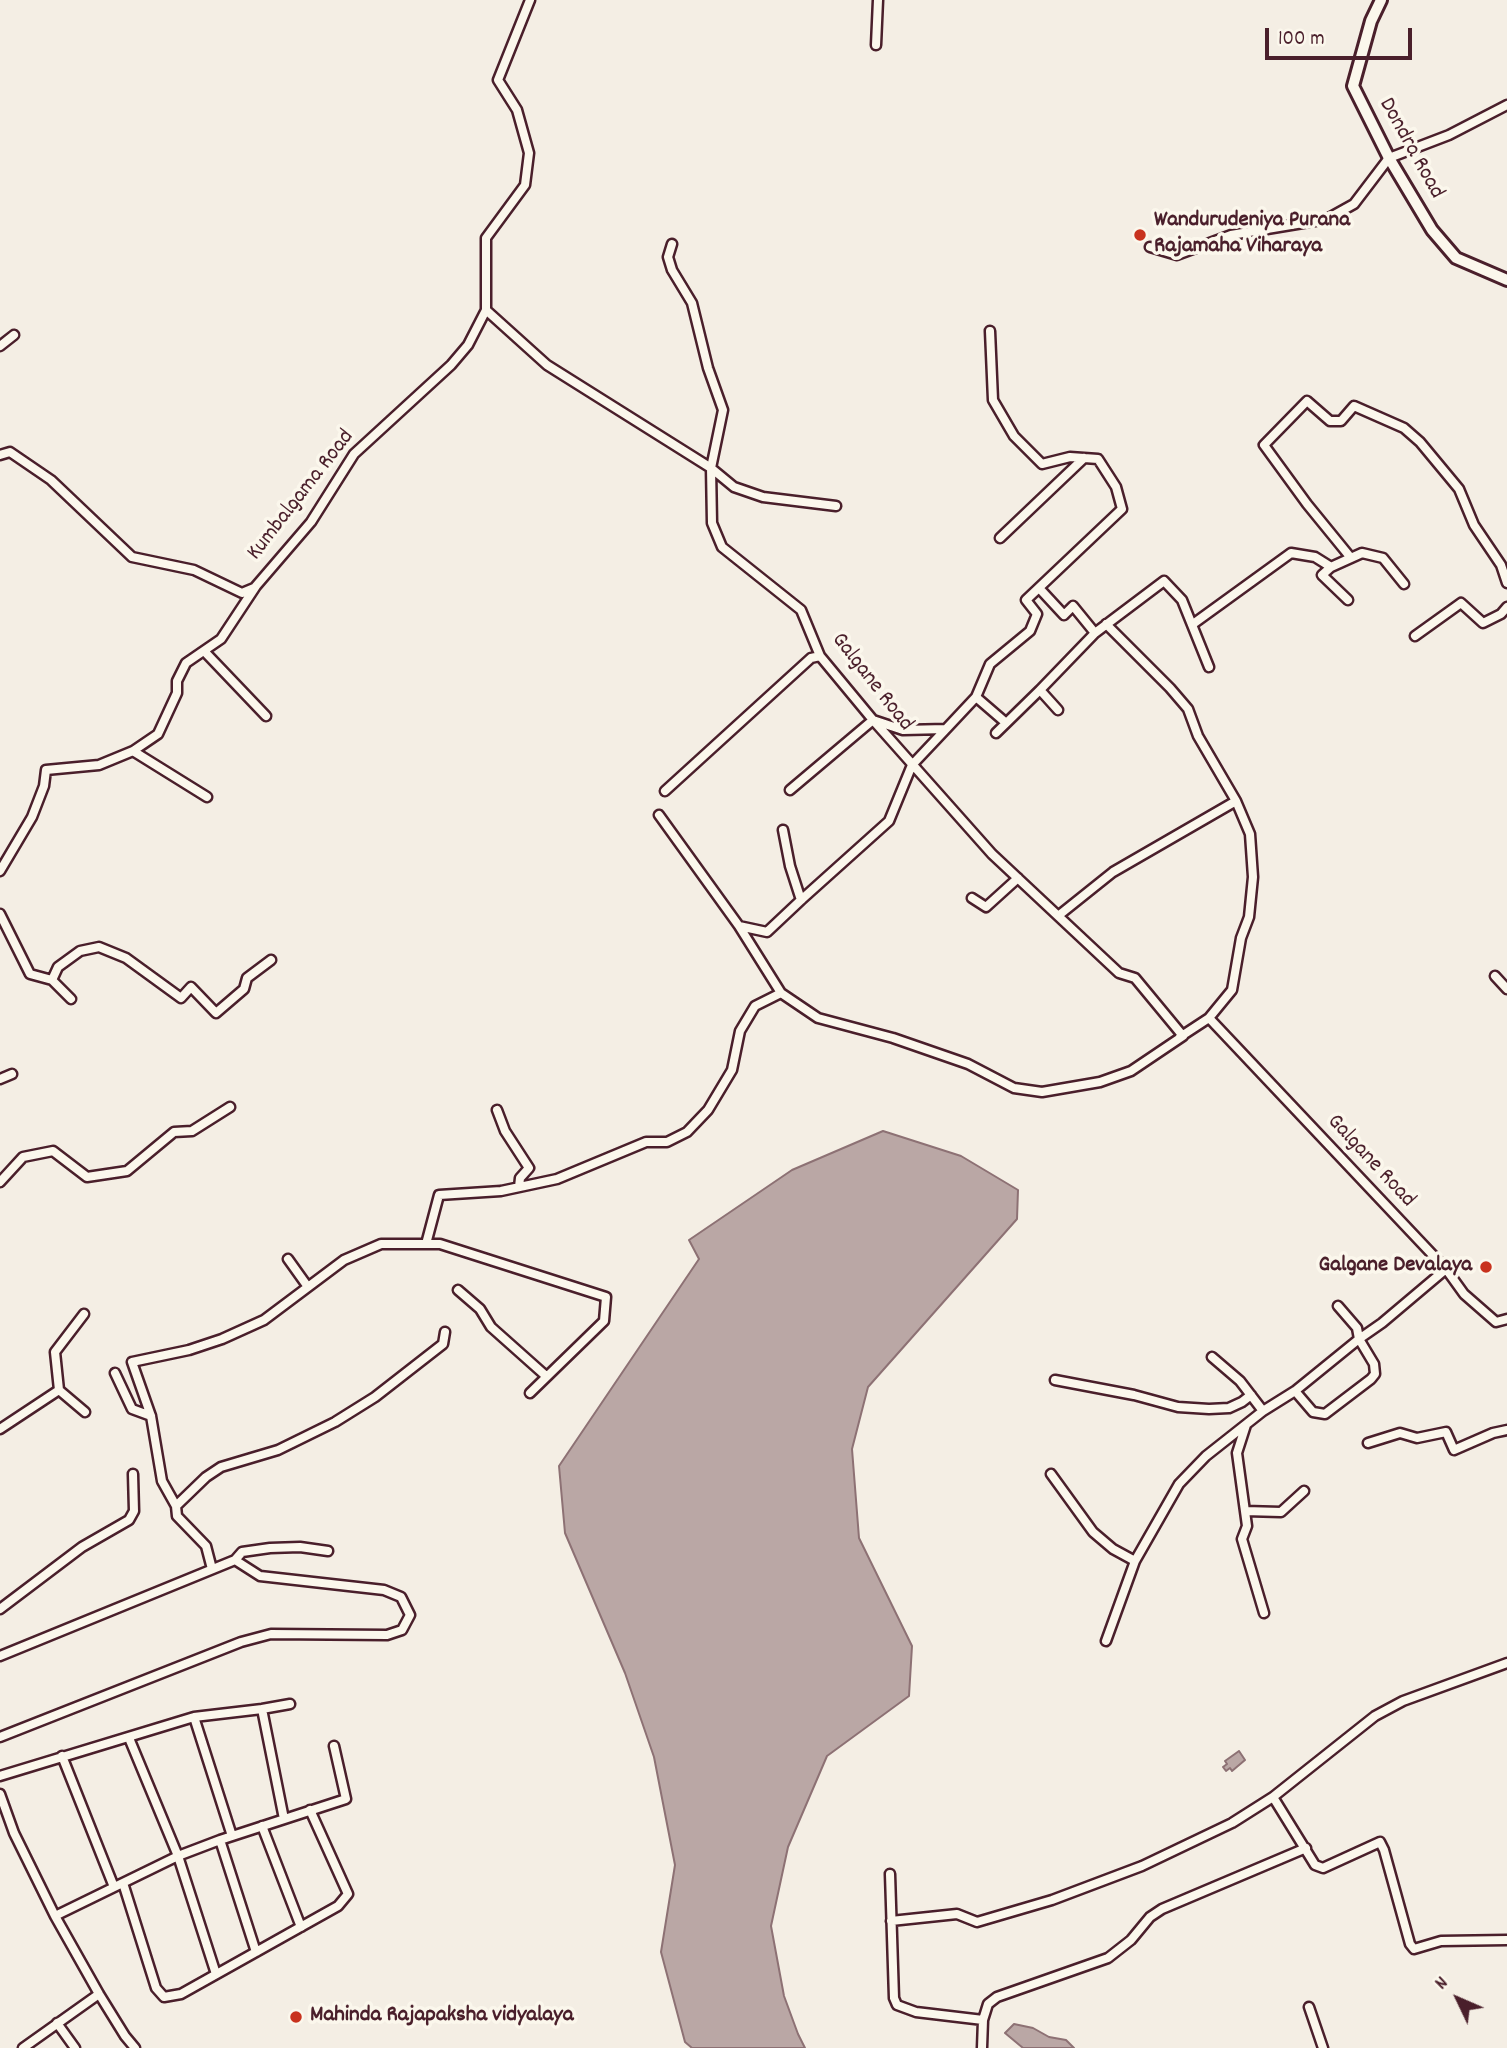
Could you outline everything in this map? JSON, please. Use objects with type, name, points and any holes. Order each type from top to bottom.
[{"type":"street","name":"Kumbalgama Road","points":[[0,870],[32,817],[44,786],[46,770],[99,765],[133,751],[158,734],[177,693],[177,681],[186,663],[220,639],[256,586],[311,522],[354,454],[451,365],[468,345],[486,310],[486,238],[525,186],[529,153],[517,110],[498,80],[530,0]]},
{"type":"street","points":[[876,45],[878,0]]},
{"type":"street","name":"Dondra Road","points":[[1381,0],[1371,21],[1353,86],[1389,158],[1432,230],[1456,258],[1507,280]]},
{"type":"street","points":[[1150,247],[1177,255],[1231,235],[1327,219],[1354,204],[1389,158],[1449,135],[1507,105]]},
{"type":"street","name":"Galgane Road","points":[[672,244],[668,257],[672,270],[692,303],[708,368],[723,410],[711,468],[712,523],[722,548],[801,610],[820,656],[912,765],[992,854],[1118,973],[1135,978],[1183,1036]]},
{"type":"street","points":[[486,310],[547,365],[711,468],[734,487],[763,497],[836,506]]},
{"type":"street","points":[[739,926],[768,932],[889,821],[912,765],[976,697],[990,664],[1030,631],[1037,614],[1026,600],[1122,509],[1115,487],[1098,458],[1070,457],[1042,464],[1014,436],[993,400],[990,331]]},
{"type":"street","points":[[0,346],[14,335]]},
{"type":"street","points":[[1351,558],[1307,505],[1264,444],[1307,401],[1330,421],[1341,421],[1354,406],[1404,428],[1420,442],[1458,489],[1474,525],[1500,565],[1507,583]]},
{"type":"street","points":[[0,454],[10,452],[51,480],[132,557],[194,570],[242,593],[256,586]]},
{"type":"street","points":[[1000,538],[1084,458]]},
{"type":"street","points":[[1193,624],[1291,553],[1315,557],[1331,567]]},
{"type":"street","points":[[1348,600],[1322,575],[1331,567],[1362,553],[1383,558],[1404,584]]},
{"type":"street","points":[[996,733],[1095,633],[1164,581],[1182,600],[1209,667]]},
{"type":"street","points":[[1039,588],[1064,615],[1073,606],[1095,633]]},
{"type":"street","points":[[1415,636],[1461,603],[1482,623],[1501,614],[1507,607]]},
{"type":"street","points":[[659,815],[739,926],[780,993],[818,1018],[893,1038],[968,1064],[1014,1088],[1042,1092],[1100,1082],[1131,1071],[1209,1018],[1232,990],[1241,938],[1249,917],[1253,877],[1250,834],[1236,801],[1198,736],[1188,709],[1106,624]]},
{"type":"street","points":[[204,651],[266,716]]},
{"type":"street","points":[[665,791],[811,658],[820,656]]},
{"type":"street","points":[[1040,690],[1058,710]]},
{"type":"street","points":[[976,697],[1005,722]]},
{"type":"street","points":[[790,790],[873,720],[903,730],[946,729]]},
{"type":"street","points":[[133,751],[207,797]]},
{"type":"street","points":[[1058,916],[1113,872],[1236,801]]},
{"type":"street","points":[[783,830],[790,866],[801,900]]},
{"type":"street","points":[[972,898],[986,907],[1018,878]]},
{"type":"street","points":[[0,914],[30,975],[52,980],[71,999]]},
{"type":"street","points":[[52,980],[58,967],[80,951],[99,947],[126,958],[181,998],[191,987],[216,1013],[244,989],[247,978],[271,960]]},
{"type":"street","points":[[1495,976],[1507,989]]},
{"type":"street","points":[[426,1244],[439,1195],[501,1191],[557,1179],[646,1142],[667,1142],[687,1132],[708,1110],[732,1069],[740,1031],[755,1006],[780,993]]},
{"type":"street","name":"Galgane Road","points":[[1209,1018],[1446,1269],[1464,1293],[1496,1322],[1507,1320]]},
{"type":"street","points":[[1068,1087],[1127,1073],[1183,1036]]},
{"type":"street","points":[[0,1079],[12,1074]]},
{"type":"street","points":[[1,1180],[23,1157],[53,1151],[87,1177],[127,1171],[174,1132],[192,1131],[230,1107]]},
{"type":"street","points":[[497,1110],[505,1131],[529,1168],[520,1178],[519,1187]]},
{"type":"street","points":[[212,1569],[205,1546],[177,1516],[176,1506],[162,1481],[151,1416],[132,1362],[188,1350],[222,1339],[264,1320],[344,1260],[381,1244],[440,1244],[606,1297],[604,1321],[530,1393]]},
{"type":"street","points":[[288,1259],[309,1287]]},
{"type":"street","points":[[1106,1642],[1135,1561],[1179,1484],[1206,1456],[1263,1411],[1295,1391],[1446,1269]]},
{"type":"street","points":[[458,1290],[480,1309],[491,1327],[546,1376]]},
{"type":"street","points":[[1295,1391],[1313,1412],[1325,1414],[1375,1374],[1374,1364],[1359,1339],[1357,1328],[1338,1306]]},
{"type":"street","points":[[85,1314],[55,1352],[59,1390],[85,1412]]},
{"type":"street","points":[[176,1506],[221,1466],[278,1451],[335,1422],[375,1397],[443,1344],[445,1332]]},
{"type":"street","points":[[1212,1357],[1240,1381],[1263,1411]]},
{"type":"street","points":[[115,1373],[132,1409],[151,1416]]},
{"type":"street","points":[[1055,1380],[1178,1407],[1228,1408],[1251,1395]]},
{"type":"street","points":[[0,1429],[59,1390]]},
{"type":"street","points":[[1247,1425],[1237,1452],[1247,1526],[1242,1539],[1264,1613]]},
{"type":"street","points":[[1368,1443],[1400,1433],[1417,1438],[1446,1432],[1454,1450],[1493,1433],[1507,1430]]},
{"type":"street","points":[[0,1609],[82,1547],[129,1520],[134,1511],[133,1474]]},
{"type":"street","points":[[1051,1474],[1093,1532],[1113,1549],[1135,1561]]},
{"type":"street","points":[[1245,1511],[1281,1512],[1304,1492]]},
{"type":"street","points":[[0,1657],[235,1560],[242,1552],[300,1547],[328,1551]]},
{"type":"street","points":[[0,1737],[251,1639],[271,1634],[387,1635],[402,1630],[410,1615],[401,1597],[384,1590],[260,1576],[235,1560]]},
{"type":"street","points":[[891,1921],[957,1914],[977,1922],[1052,1900],[1142,1866],[1232,1823],[1273,1797],[1375,1716],[1403,1701],[1507,1663]]},
{"type":"street","points":[[0,1776],[194,1717],[290,1704]]},
{"type":"street","points":[[262,1709],[284,1819]]},
{"type":"street","points":[[194,1717],[232,1836]]},
{"type":"street","points":[[129,1738],[178,1856],[216,1974]]},
{"type":"street","points":[[55,1916],[178,1856],[345,1799],[334,1746]]},
{"type":"street","points":[[62,1756],[114,1888]]},
{"type":"street","points":[[0,1794],[14,1832],[55,1916],[99,1994],[135,2048]]},
{"type":"street","points":[[1273,1797],[1315,1865],[1324,1868],[1380,1842],[1410,1944],[1414,1949],[1441,1941],[1507,1940]]},
{"type":"street","points":[[124,1883],[156,1987],[164,1997],[180,1994],[338,1906],[348,1894],[310,1810]]},
{"type":"street","points":[[262,1826],[301,1927]]},
{"type":"street","points":[[220,1840],[256,1952]]},
{"type":"street","points":[[982,2048],[983,2021],[988,2004],[997,1997],[1108,1958],[1130,1940],[1150,1917],[1162,1909],[1306,1848]]},
{"type":"street","points":[[890,1874],[894,1998],[897,2005],[916,2012],[983,2021]]},
{"type":"street","points":[[23,2048],[99,1994]]},
{"type":"street","points":[[1309,2007],[1324,2048]]},
{"type":"street","points":[[57,2023],[75,2048]]},
{"type":"shaded area","points":[[883,1131],[961,1156],[1018,1190],[1017,1219],[868,1387],[852,1449],[859,1538],[912,1646],[909,1696],[827,1756],[788,1847],[771,1926],[784,1996],[805,2048],[692,2048],[685,2042],[661,1952],[675,1865],[654,1757],[625,1673],[565,1533],[559,1466],[699,1259],[689,1240],[792,1170]]},
{"type":"shaded area","points":[[1239,1751],[1245,1760],[1232,1771],[1230,1768],[1226,1771],[1223,1767],[1227,1764],[1225,1761]]},
{"type":"shaded area","points":[[1014,2024],[1033,2028],[1049,2037],[1066,2040],[1074,2048],[1023,2048],[1005,2033]]},
{"type":"place","name":"Wandurudeniya Purana Rajamaha Viharaya","points":[[1140,235]]},
{"type":"place","name":"Galgane Devalaya","points":[[1486,1267]]},
{"type":"place","name":"Mahinda Rajapaksha vidyalaya","points":[[296,2017]]}]
